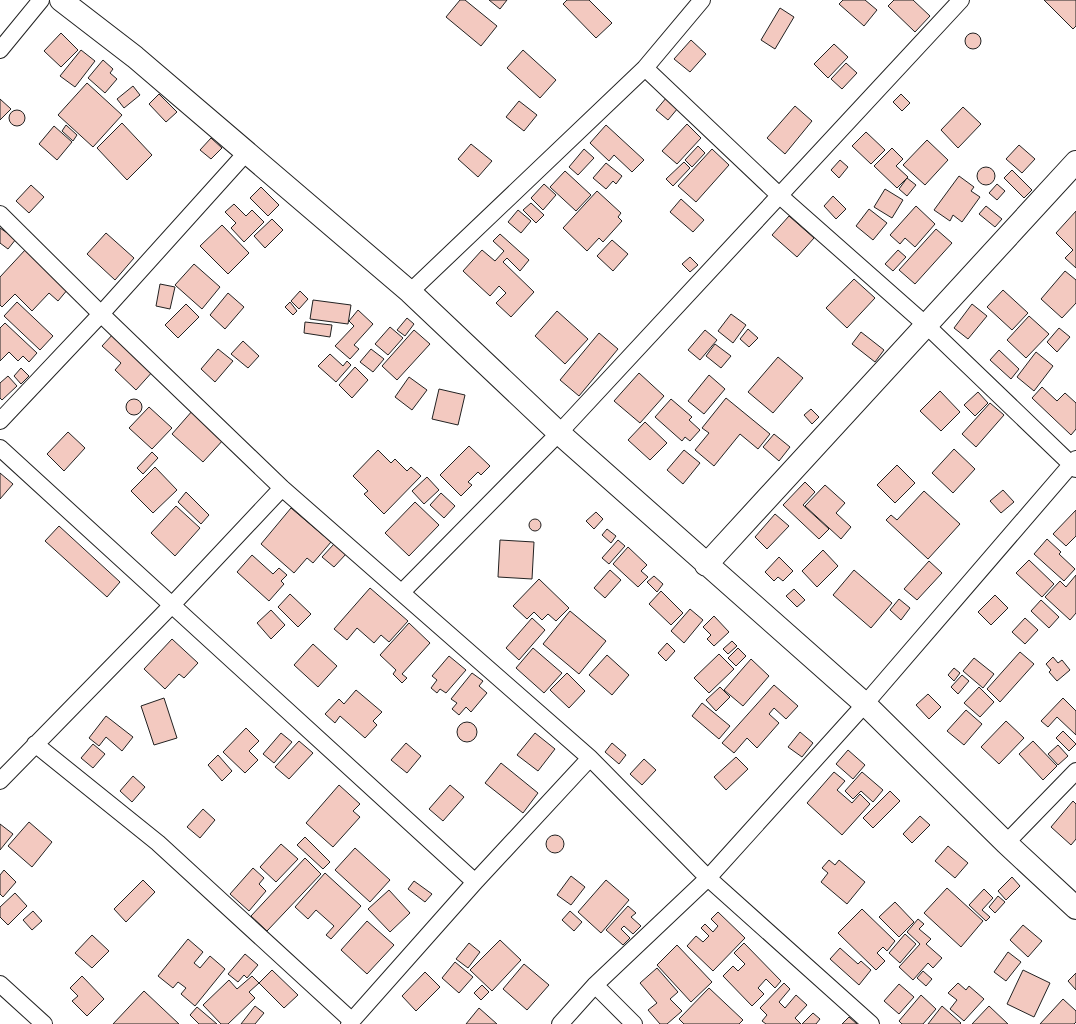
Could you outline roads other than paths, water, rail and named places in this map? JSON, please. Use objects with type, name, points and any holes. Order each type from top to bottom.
[{"type":"main road","points":[[61,0],[135,57],[410,292],[558,433],[865,704],[1006,843],[1076,908]]},
{"type":"main road","points":[[706,565],[1076,162]]},
{"type":"street","points":[[0,50],[41,0]]},
{"type":"street","points":[[410,292],[645,68],[702,0]]},
{"type":"street","points":[[402,592],[558,433],[962,0]]},
{"type":"street","points":[[560,1024],[595,985],[708,878],[865,704],[1074,464],[926,325],[780,196],[645,68]]},
{"type":"street","points":[[0,422],[101,314],[246,153]]},
{"type":"street","points":[[0,214],[101,314],[282,488],[590,758],[708,878],[871,1024]]},
{"type":"street","points":[[0,448],[475,882]]},
{"type":"street","points":[[0,781],[172,605],[282,488]]},
{"type":"street","points":[[35,744],[158,843],[351,1023],[475,882],[590,758]]},
{"type":"street","points":[[1006,843],[1076,771]]},
{"type":"street","points":[[0,984],[44,1024]]},
{"type":"street","points":[[595,985],[634,1024]]}]
